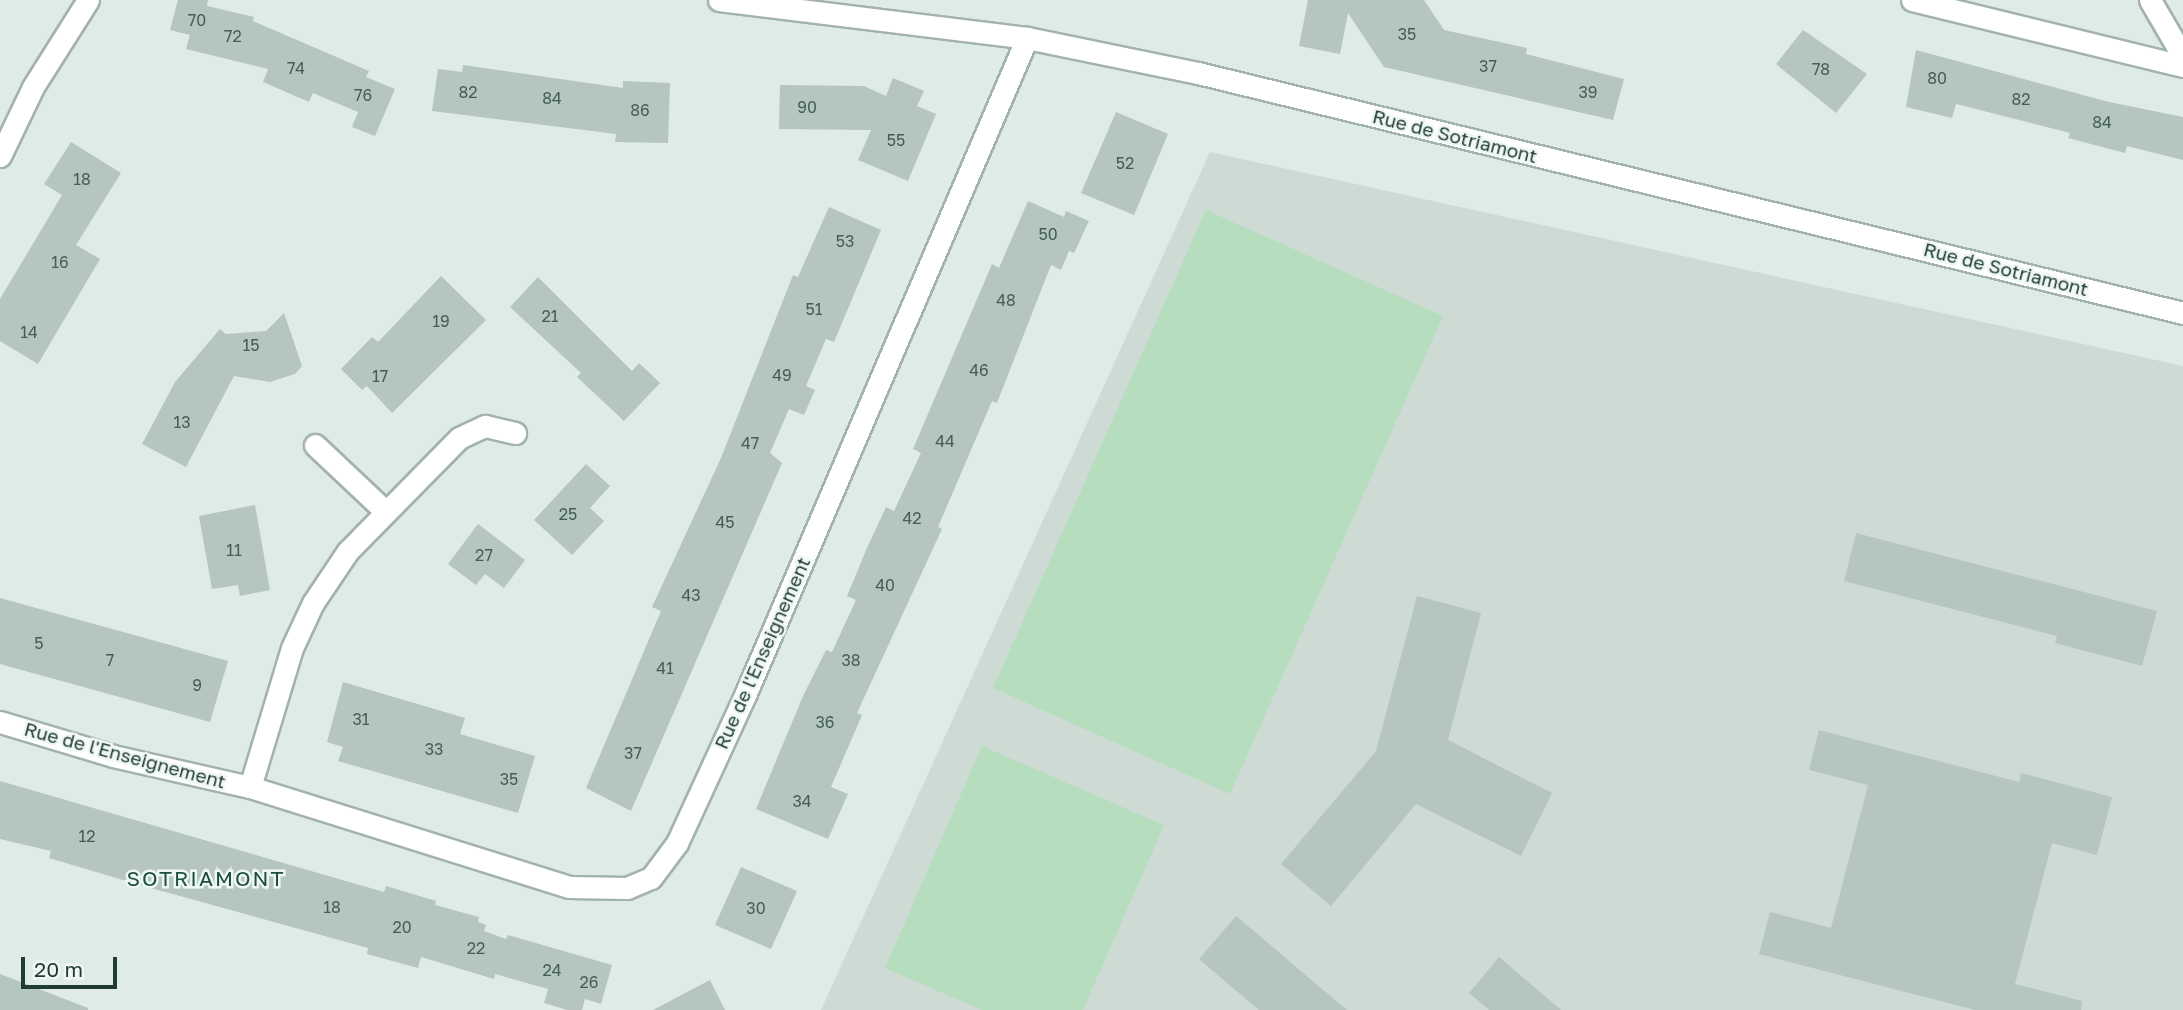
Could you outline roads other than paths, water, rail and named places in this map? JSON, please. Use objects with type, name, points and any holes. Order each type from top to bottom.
[{"type":"street","points":[[0,156],[33,87],[88,0]]},
{"type":"street","name":"Rue de Sotriamont","points":[[719,0],[859,8],[1027,38],[1198,73],[2183,313]]},
{"type":"street","points":[[1912,0],[2183,66]]},
{"type":"street","points":[[2150,0],[2183,57]]},
{"type":"street","name":"Rue de l'Enseignement","points":[[0,722],[113,755],[250,786],[569,887],[627,888],[651,878],[677,843],[746,693],[1027,38]]},
{"type":"street","name":"Rue de l'Enseignement","points":[[250,786],[292,648],[313,603],[348,551],[459,439],[485,426],[516,433]]},
{"type":"street","points":[[314,445],[385,511]]},
{"type":"district","name":"SOTRIAMONT","points":[[206,878]]}]
